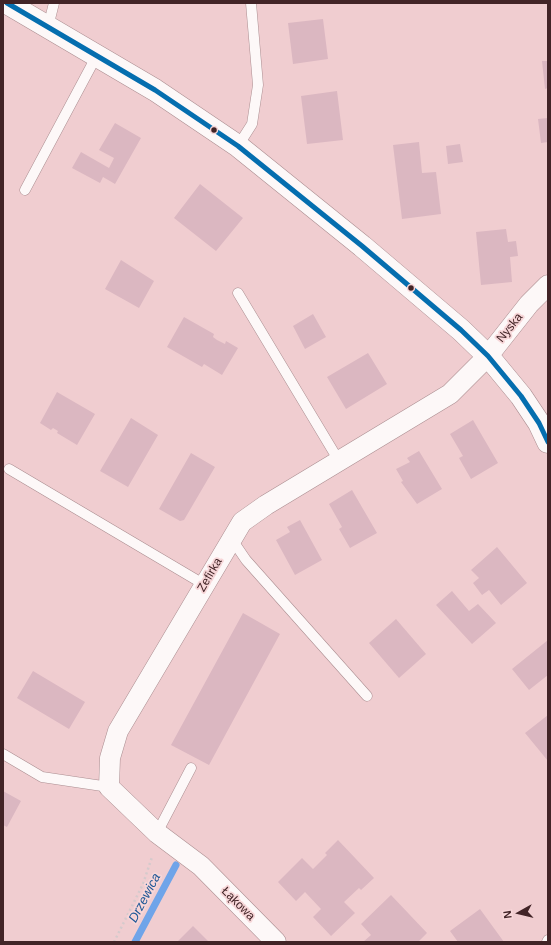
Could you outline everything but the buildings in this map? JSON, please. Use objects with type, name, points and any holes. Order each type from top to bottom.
[{"type":"street","points":[[7,3],[96,57],[155,90],[238,146],[422,296],[461,330],[488,356],[521,396],[539,423],[548,442]]},
{"type":"street","name":"Nyska","points":[[488,356],[530,304],[548,285]]},
{"type":"street","name":"Zefirka","points":[[109,787],[110,758],[118,731],[231,538],[242,522],[450,394],[488,356]]},
{"type":"street","points":[[109,787],[157,833]]},
{"type":"street","name":"Łąkowa","points":[[157,833],[201,866],[276,942]]},
{"type":"lane","points":[[48,27],[55,7],[54,3]]},
{"type":"lane","points":[[238,146],[252,124],[258,85],[251,3]]},
{"type":"lane","points":[[25,190],[96,57]]},
{"type":"lane","points":[[238,293],[339,461]]},
{"type":"lane","points":[[9,469],[204,585]]},
{"type":"lane","points":[[231,538],[246,560],[367,696]]},
{"type":"lane","points":[[3,754],[42,777],[109,787]]},
{"type":"lane","points":[[157,833],[191,768]]},
{"type":"path","points":[[114,942],[143,884],[157,833]]},
{"type":"waterway","name":"Drzewica","points":[[135,942],[176,865]]},
{"type":"transit line","points":[[7,3],[155,90],[238,146],[362,246],[461,330],[488,356],[521,396],[539,423],[548,442]]}]
